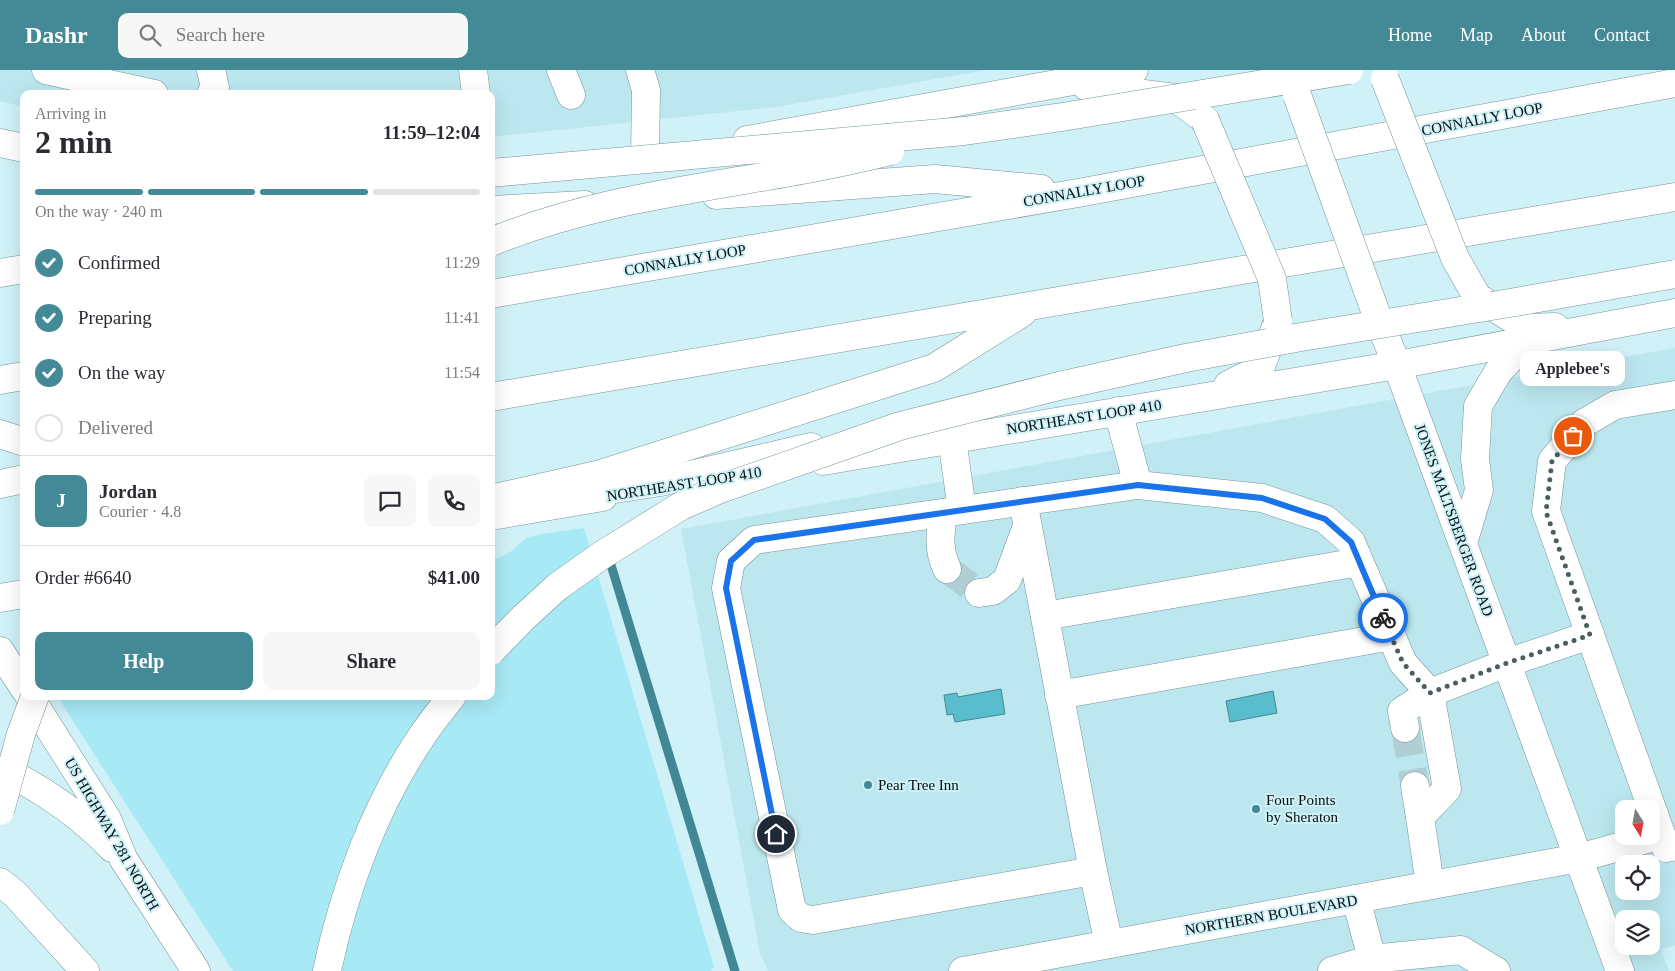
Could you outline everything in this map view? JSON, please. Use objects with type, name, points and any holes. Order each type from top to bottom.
[{"type":"main road","points":[[46,70],[136,90]]},
{"type":"main road","points":[[211,70],[215,88],[213,90]]},
{"type":"main road","points":[[473,70],[476,90]]},
{"type":"main road","points":[[561,70],[571,95]]},
{"type":"main road","points":[[640,70],[646,90],[645,158]]},
{"type":"main road","points":[[495,184],[1134,70]]},
{"type":"main road","name":"JONES MALTSBERGER ROAD","points":[[1287,70],[1620,971]]},
{"type":"main road","points":[[495,173],[964,131],[1140,105],[1349,70]]},
{"type":"main road","points":[[1387,75],[1455,258],[1476,295],[1527,328],[1607,326]]},
{"type":"main road","points":[[1060,83],[1176,98],[1205,120],[1272,280],[1278,321],[1260,369],[1202,397]]},
{"type":"main road","name":"CONNALLY LOOP","points":[[495,293],[1078,193],[1675,83]]},
{"type":"main road","points":[[495,241],[551,220],[614,204],[849,161],[964,131]]},
{"type":"main road","points":[[0,143],[20,147]]},
{"type":"main road","points":[[495,210],[936,179],[1078,193]]},
{"type":"main road","points":[[495,395],[1675,197]]},
{"type":"main road","points":[[0,273],[20,270]]},
{"type":"main road","points":[[495,506],[522,505],[660,482],[900,426],[1059,386],[1186,358],[1675,274]]},
{"type":"main road","points":[[495,498],[597,475],[934,368],[1032,306]]},
{"type":"main road","name":"NORTHEAST LOOP 410","points":[[495,515],[1397,365],[1675,313]]},
{"type":"main road","points":[[1463,543],[1479,490],[1476,458],[1478,406],[1498,372],[1528,340]]},
{"type":"main road","points":[[0,380],[20,377]]},
{"type":"main road","points":[[1668,841],[1590,635],[1546,512],[1552,461],[1584,423],[1615,405],[1675,395]]},
{"type":"main road","points":[[1118,412],[1138,485]]},
{"type":"main road","points":[[495,647],[557,587],[602,555],[681,506],[720,488],[900,426]]},
{"type":"main road","points":[[0,434],[20,441]]},
{"type":"main road","points":[[947,569],[942,557],[940,538],[952,512],[952,439]]},
{"type":"main road","points":[[0,484],[20,481]]},
{"type":"main road","points":[[1093,871],[812,920],[801,918],[792,910],[726,588],[731,561],[754,540],[952,512],[1025,514],[1138,485],[1262,498],[1325,519],[1351,542],[1403,663],[1430,693],[1447,789],[1420,817]]},
{"type":"main road","points":[[979,592],[993,591],[1007,580],[1025,514]]},
{"type":"main road","points":[[1025,514],[1093,871],[1109,944]]},
{"type":"main road","points":[[1044,616],[1359,562]]},
{"type":"main road","points":[[0,598],[20,595]]},
{"type":"main road","points":[[1405,728],[1402,711],[1430,693],[1507,663],[1590,635]]},
{"type":"main road","points":[[1060,695],[1392,636]]},
{"type":"main road","points":[[0,651],[20,682]]},
{"type":"main road","name":"US HIGHWAY 281 NORTH","points":[[32,700],[107,819],[124,860],[196,971]]},
{"type":"main road","points":[[0,811],[21,734],[34,700]]},
{"type":"main road","points":[[327,971],[335,936],[372,828],[397,778],[422,736],[449,700]]},
{"type":"main road","points":[[0,768],[57,800],[93,828],[124,860]]},
{"type":"main road","points":[[1415,786],[1430,885]]},
{"type":"main road","name":"NORTHERN BOULEVARD","points":[[963,971],[1034,965],[1109,944],[1668,841]]},
{"type":"main road","points":[[0,882],[15,894],[85,971]]},
{"type":"main road","points":[[1356,899],[1372,959]]},
{"type":"main road","points":[[1332,971],[1372,959],[1461,950],[1496,971]]},
{"type":"shaded area","points":[[0,70],[986,70],[776,107],[495,137],[495,90],[20,90],[20,106],[0,101]]},
{"type":"shaded area","points":[[1675,348],[1675,946],[1661,949],[1669,971],[768,971],[760,953],[681,529]]},
{"type":"shaded area","points":[[584,528],[714,967],[711,971],[233,971],[60,700],[495,700],[495,558],[510,552],[529,537]]},
{"type":"shaded area","points":[[1001,689],[1005,714],[955,722],[953,714],[947,715],[944,695],[957,693],[958,697]]},
{"type":"shaded area","points":[[1273,691],[1277,713],[1230,722],[1226,701]]},
{"type":"waterway","points":[[611,565],[735,971]]},
{"type":"tunnel","points":[[947,569],[979,593]]},
{"type":"tunnel","points":[[1405,728],[1415,786]]},
{"type":"way so far","points":[[1383,618],[1403,663],[1430,693],[1507,663],[1590,635],[1546,512],[1552,461],[1573,436]]},
{"type":"place","name":"Applebee's","points":[[1573,436]]},
{"type":"place","name":"Pear Tree Inn","points":[[868,785]]},
{"type":"place","name":"Four Points by Sheraton","points":[[1256,809]]},
{"type":"route","points":[[776,834],[726,588],[731,561],[754,540],[1138,485],[1262,498],[1325,519],[1351,542],[1383,618]]}]
